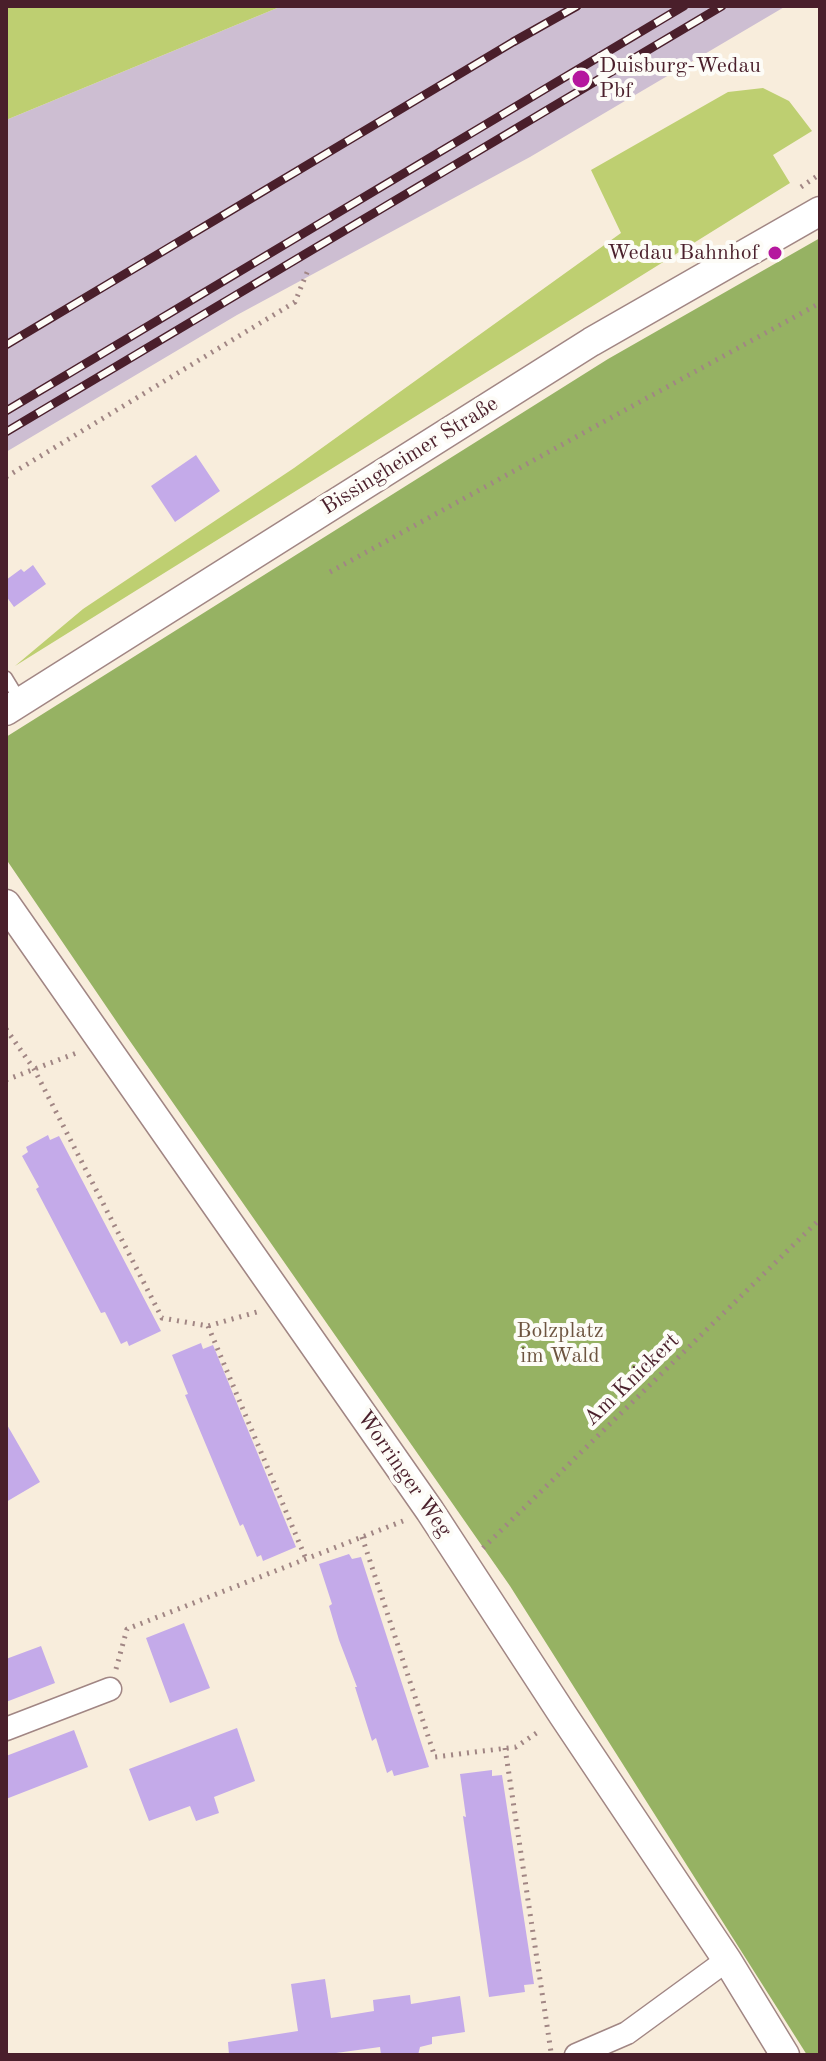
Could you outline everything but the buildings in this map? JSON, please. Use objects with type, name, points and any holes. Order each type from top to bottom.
[{"type":"street","name":"Bissingheimer Straße","points":[[11,696],[591,342],[820,211]]},
{"type":"street","name":"Worringer Weg","points":[[6,904],[466,1564],[727,1960],[785,2055]]},
{"type":"street","points":[[6,1729],[110,1689]]},
{"type":"street","points":[[576,2055],[627,2033],[727,1960]]},
{"type":"path","points":[[6,477],[295,302],[308,270]]},
{"type":"path","points":[[330,572],[820,303]]},
{"type":"path","points":[[6,1029],[34,1069],[162,1318],[208,1326],[285,1303]]},
{"type":"path","points":[[6,1080],[103,1044]]},
{"type":"path","name":"Am Knickert","points":[[466,1564],[820,1219]]},
{"type":"path","points":[[208,1326],[306,1559]]},
{"type":"path","points":[[110,1689],[127,1629],[430,1511]]},
{"type":"path","points":[[362,1537],[435,1757],[516,1747],[563,1715]]},
{"type":"path","points":[[505,1748],[552,2055]]},
{"type":"shaded area","points":[[282,6],[786,6],[530,157],[237,315],[6,452],[6,120]]},
{"type":"green space","points":[[6,6],[282,6],[6,120]]},
{"type":"green space","points":[[763,88],[789,101],[812,131],[773,155],[790,183],[15,666],[83,609],[294,468],[621,233],[591,170],[728,92]]},
{"type":"green space","name":"Bolzplatz im Wald","points":[[820,238],[820,2055],[807,2055],[510,1586],[6,859],[6,737],[608,359]]},
{"type":"railway","points":[[6,345],[577,6]]},
{"type":"railway","points":[[6,411],[684,6]]},
{"type":"railway","points":[[6,432],[722,6]]},
{"type":"place","name":"Duisburg-Wedau Pbf","points":[[581,79]]},
{"type":"place","name":"Wedau Bahnhof","points":[[775,253]]}]
